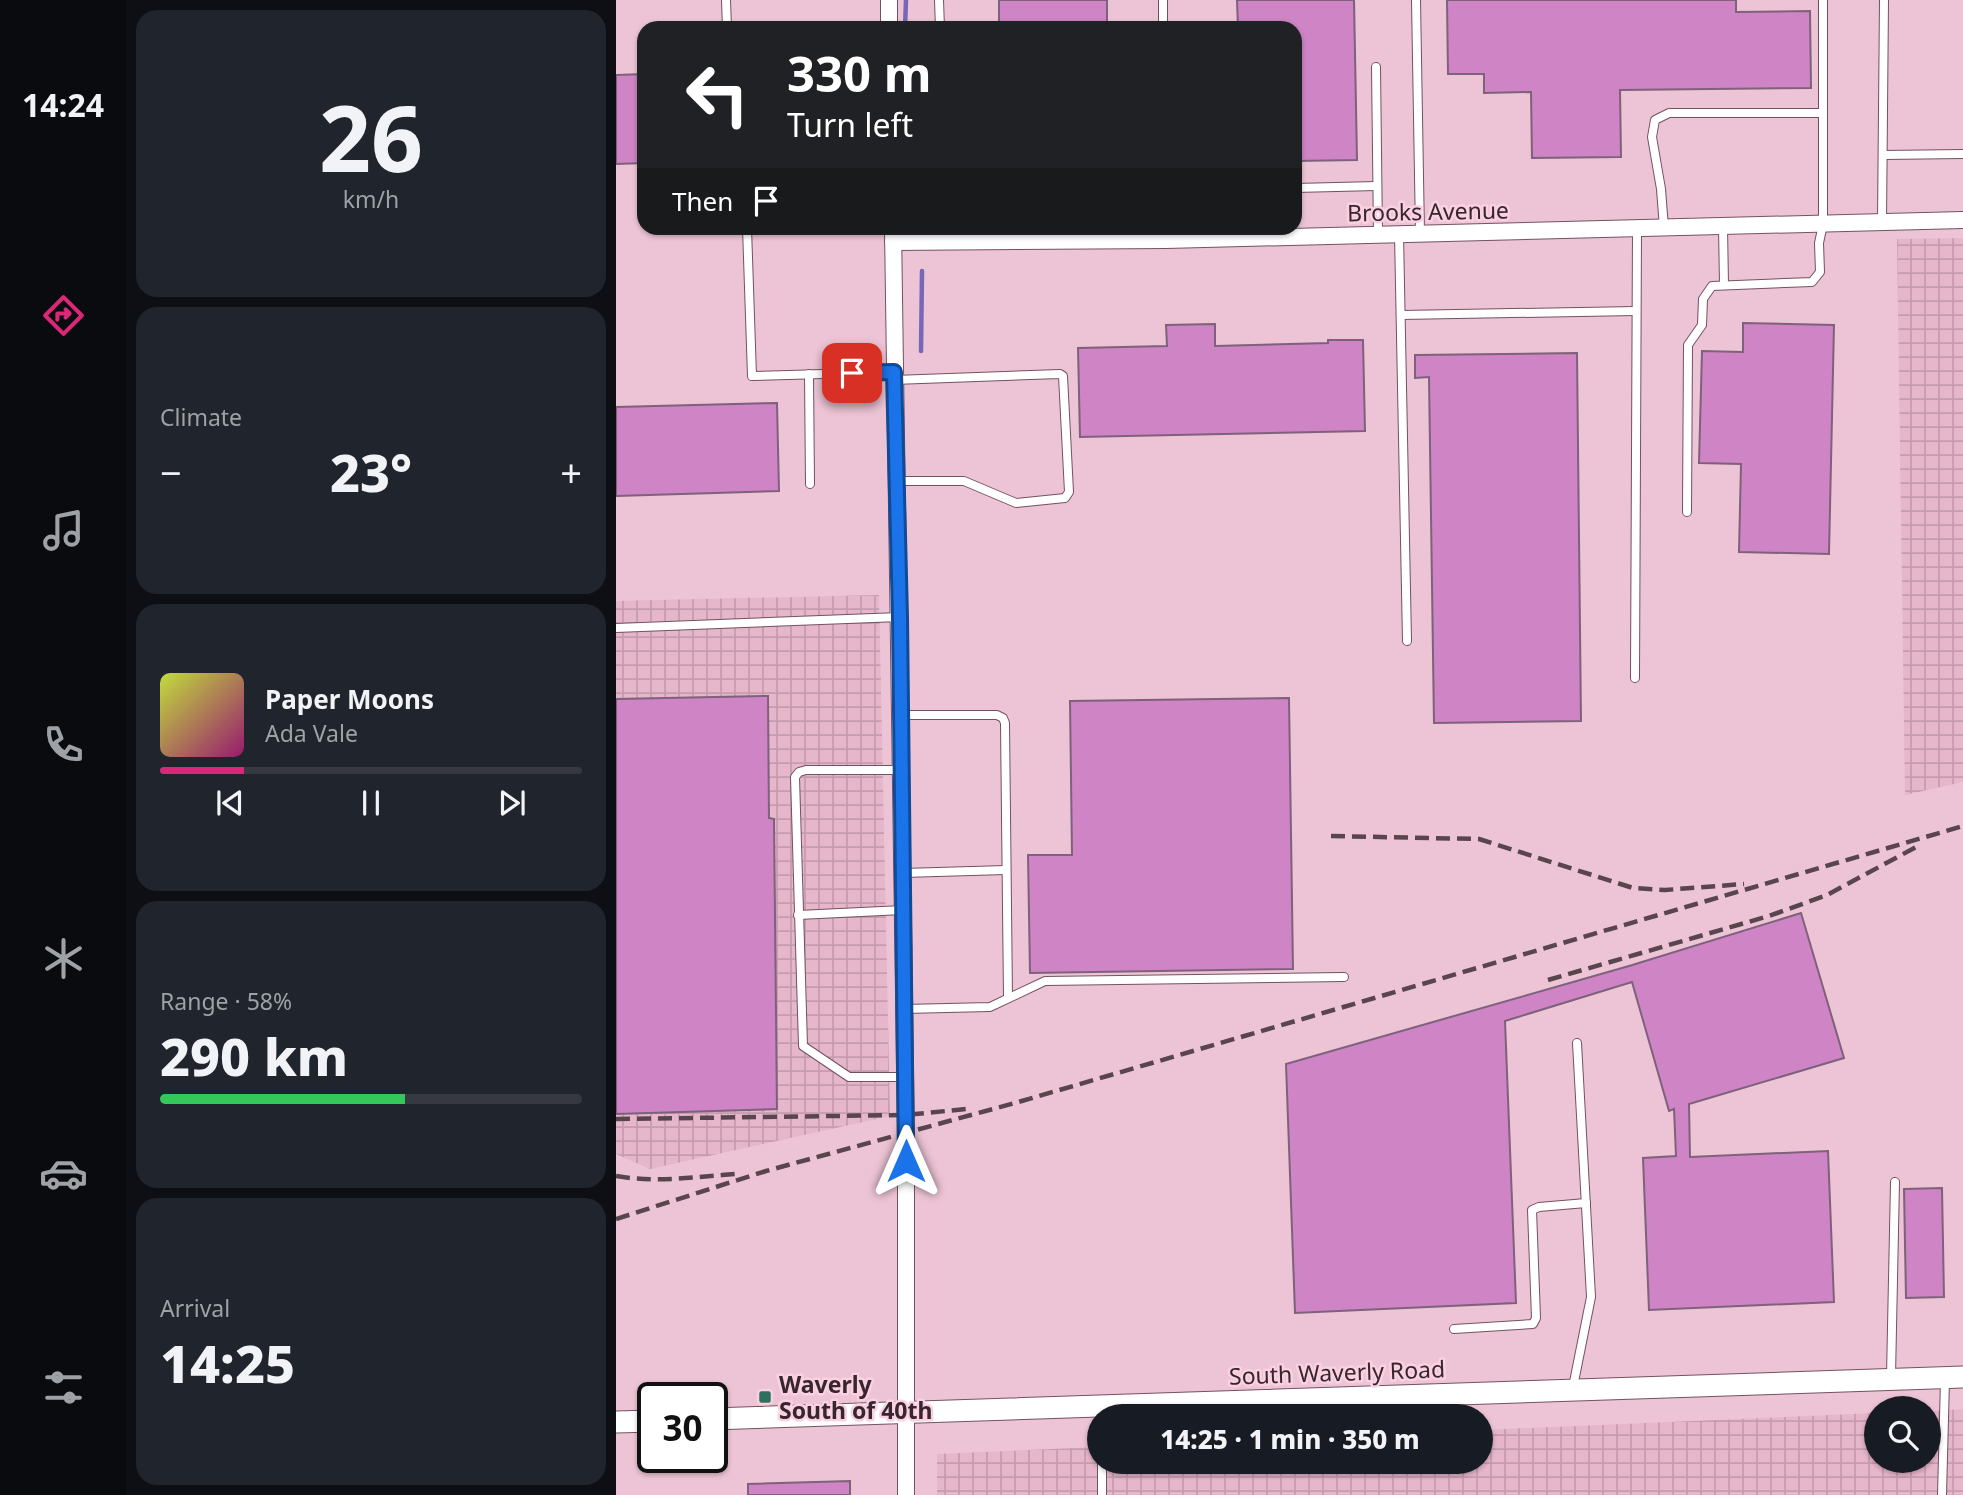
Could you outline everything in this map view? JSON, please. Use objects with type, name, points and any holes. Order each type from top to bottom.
[{"type":"main road","name":"South Waverly Road","points":[[1258,1404],[1954,1377]]},
{"type":"main road","name":"South Waverly Road","points":[[728,1419],[1087,1411]]},
{"type":"main road","points":[[616,1422],[637,1421]]},
{"type":"street","points":[[889,0],[890,21]]},
{"type":"street","name":"Brooks Avenue","points":[[1302,235],[1963,220]]},
{"type":"street","points":[[893,235],[904,910],[906,1495]]},
{"type":"lane","points":[[726,0],[727,21]]},
{"type":"lane","points":[[939,0],[940,21]]},
{"type":"lane","points":[[1163,0],[1163,21]]},
{"type":"lane","points":[[1416,0],[1420,234]]},
{"type":"lane","points":[[1688,512],[1688,345],[1702,325],[1703,299],[1712,286],[1812,282],[1820,271],[1819,243],[1823,224],[1823,0]]},
{"type":"lane","points":[[1882,222],[1884,0]]},
{"type":"lane","points":[[1376,68],[1378,235]]},
{"type":"lane","points":[[1664,228],[1661,189],[1652,137],[1655,120],[1669,113],[1823,113]]},
{"type":"lane","points":[[1882,155],[1963,154]]},
{"type":"lane","points":[[1302,188],[1377,186]]},
{"type":"lane","points":[[1723,226],[1724,285]]},
{"type":"lane","points":[[1635,678],[1637,229]]},
{"type":"lane","points":[[1399,234],[1407,641]]},
{"type":"lane","points":[[747,235],[752,376],[1063,376],[1069,492],[1065,498],[1016,503],[964,481],[897,481]]},
{"type":"lane","points":[[1401,315],[1636,311]]},
{"type":"lane","points":[[809,374],[810,484]]},
{"type":"lane","points":[[616,628],[900,617]]},
{"type":"lane","points":[[901,715],[998,715],[1003,718],[1008,998]]},
{"type":"lane","points":[[902,770],[806,770],[795,777],[803,1046],[849,1077],[905,1077]]},
{"type":"lane","points":[[903,873],[1006,870]]},
{"type":"lane","points":[[798,915],[904,910]]},
{"type":"lane","points":[[904,1009],[990,1007],[1045,981],[1344,977]]},
{"type":"lane","points":[[1573,1390],[1591,1297],[1577,1043]]},
{"type":"lane","points":[[1891,1379],[1895,1182]]},
{"type":"lane","points":[[1454,1329],[1533,1324],[1536,1318],[1532,1210],[1539,1206],[1586,1203]]},
{"type":"lane","points":[[1942,1495],[1954,1377]]},
{"type":"lane","points":[[1102,1474],[1102,1495]]},
{"type":"shaded area","points":[[1963,238],[1963,782],[1905,795],[1897,239]]},
{"type":"shaded area","points":[[879,595],[890,1116],[650,1169],[616,1154],[616,601]]},
{"type":"shaded area","points":[[1963,1409],[1963,1495],[937,1495],[937,1454],[1087,1448],[1087,1474],[1493,1474],[1493,1429],[1864,1414],[1864,1473],[1941,1473],[1941,1410]]},
{"type":"building","points":[[999,0],[1107,0],[1107,21],[999,21]]},
{"type":"building","points":[[1237,0],[1354,0],[1357,160],[1302,161],[1302,21],[1238,21]]},
{"type":"building","points":[[1447,0],[1736,0],[1736,12],[1810,11],[1811,88],[1620,90],[1621,157],[1532,158],[1531,92],[1484,93],[1484,74],[1448,74]]},
{"type":"building","points":[[637,74],[637,163],[616,164],[616,75]]},
{"type":"building","points":[[1743,323],[1834,325],[1829,554],[1739,552],[1741,464],[1699,463],[1702,351],[1743,352]]},
{"type":"building","points":[[1215,324],[1215,346],[1363,340],[1365,431],[1080,437],[1078,348],[1167,346],[1166,325]]},
{"type":"building","points":[[1577,353],[1581,721],[1434,723],[1429,377],[1415,378],[1415,355]]},
{"type":"building","points":[[777,403],[779,491],[616,496],[616,407]]},
{"type":"building","points":[[768,696],[769,818],[774,819],[777,1109],[616,1114],[616,699]]},
{"type":"building","points":[[1289,698],[1293,969],[1030,973],[1028,855],[1072,855],[1070,701]]},
{"type":"building","points":[[1801,913],[1844,1058],[1689,1104],[1690,1157],[1828,1151],[1834,1302],[1649,1310],[1643,1158],[1676,1156],[1674,1109],[1669,1111],[1632,982],[1505,1021],[1516,1303],[1295,1313],[1286,1064],[1629,966]]},
{"type":"building","points":[[1942,1188],[1944,1297],[1906,1298],[1904,1189]]},
{"type":"building","points":[[850,1481],[850,1495],[748,1495],[748,1484]]},
{"type":"waterway","points":[[905,21],[906,0]]},
{"type":"waterway","points":[[921,351],[922,271]]},
{"type":"railway","points":[[616,1219],[766,1171],[1015,1103],[1963,826]]},
{"type":"railway","points":[[1331,836],[1479,839],[1633,888],[1665,890],[1744,884]]},
{"type":"railway","points":[[1548,980],[1769,916],[1827,895],[1918,846]]},
{"type":"railway","points":[[616,1119],[906,1115],[966,1109]]},
{"type":"railway","points":[[616,1176],[660,1179],[735,1174]]},
{"type":"place","name":"Waverly South of 40th","points":[[765,1397]]},
{"type":"route","points":[[852,373],[894,372],[900,617],[906,1161]]}]
